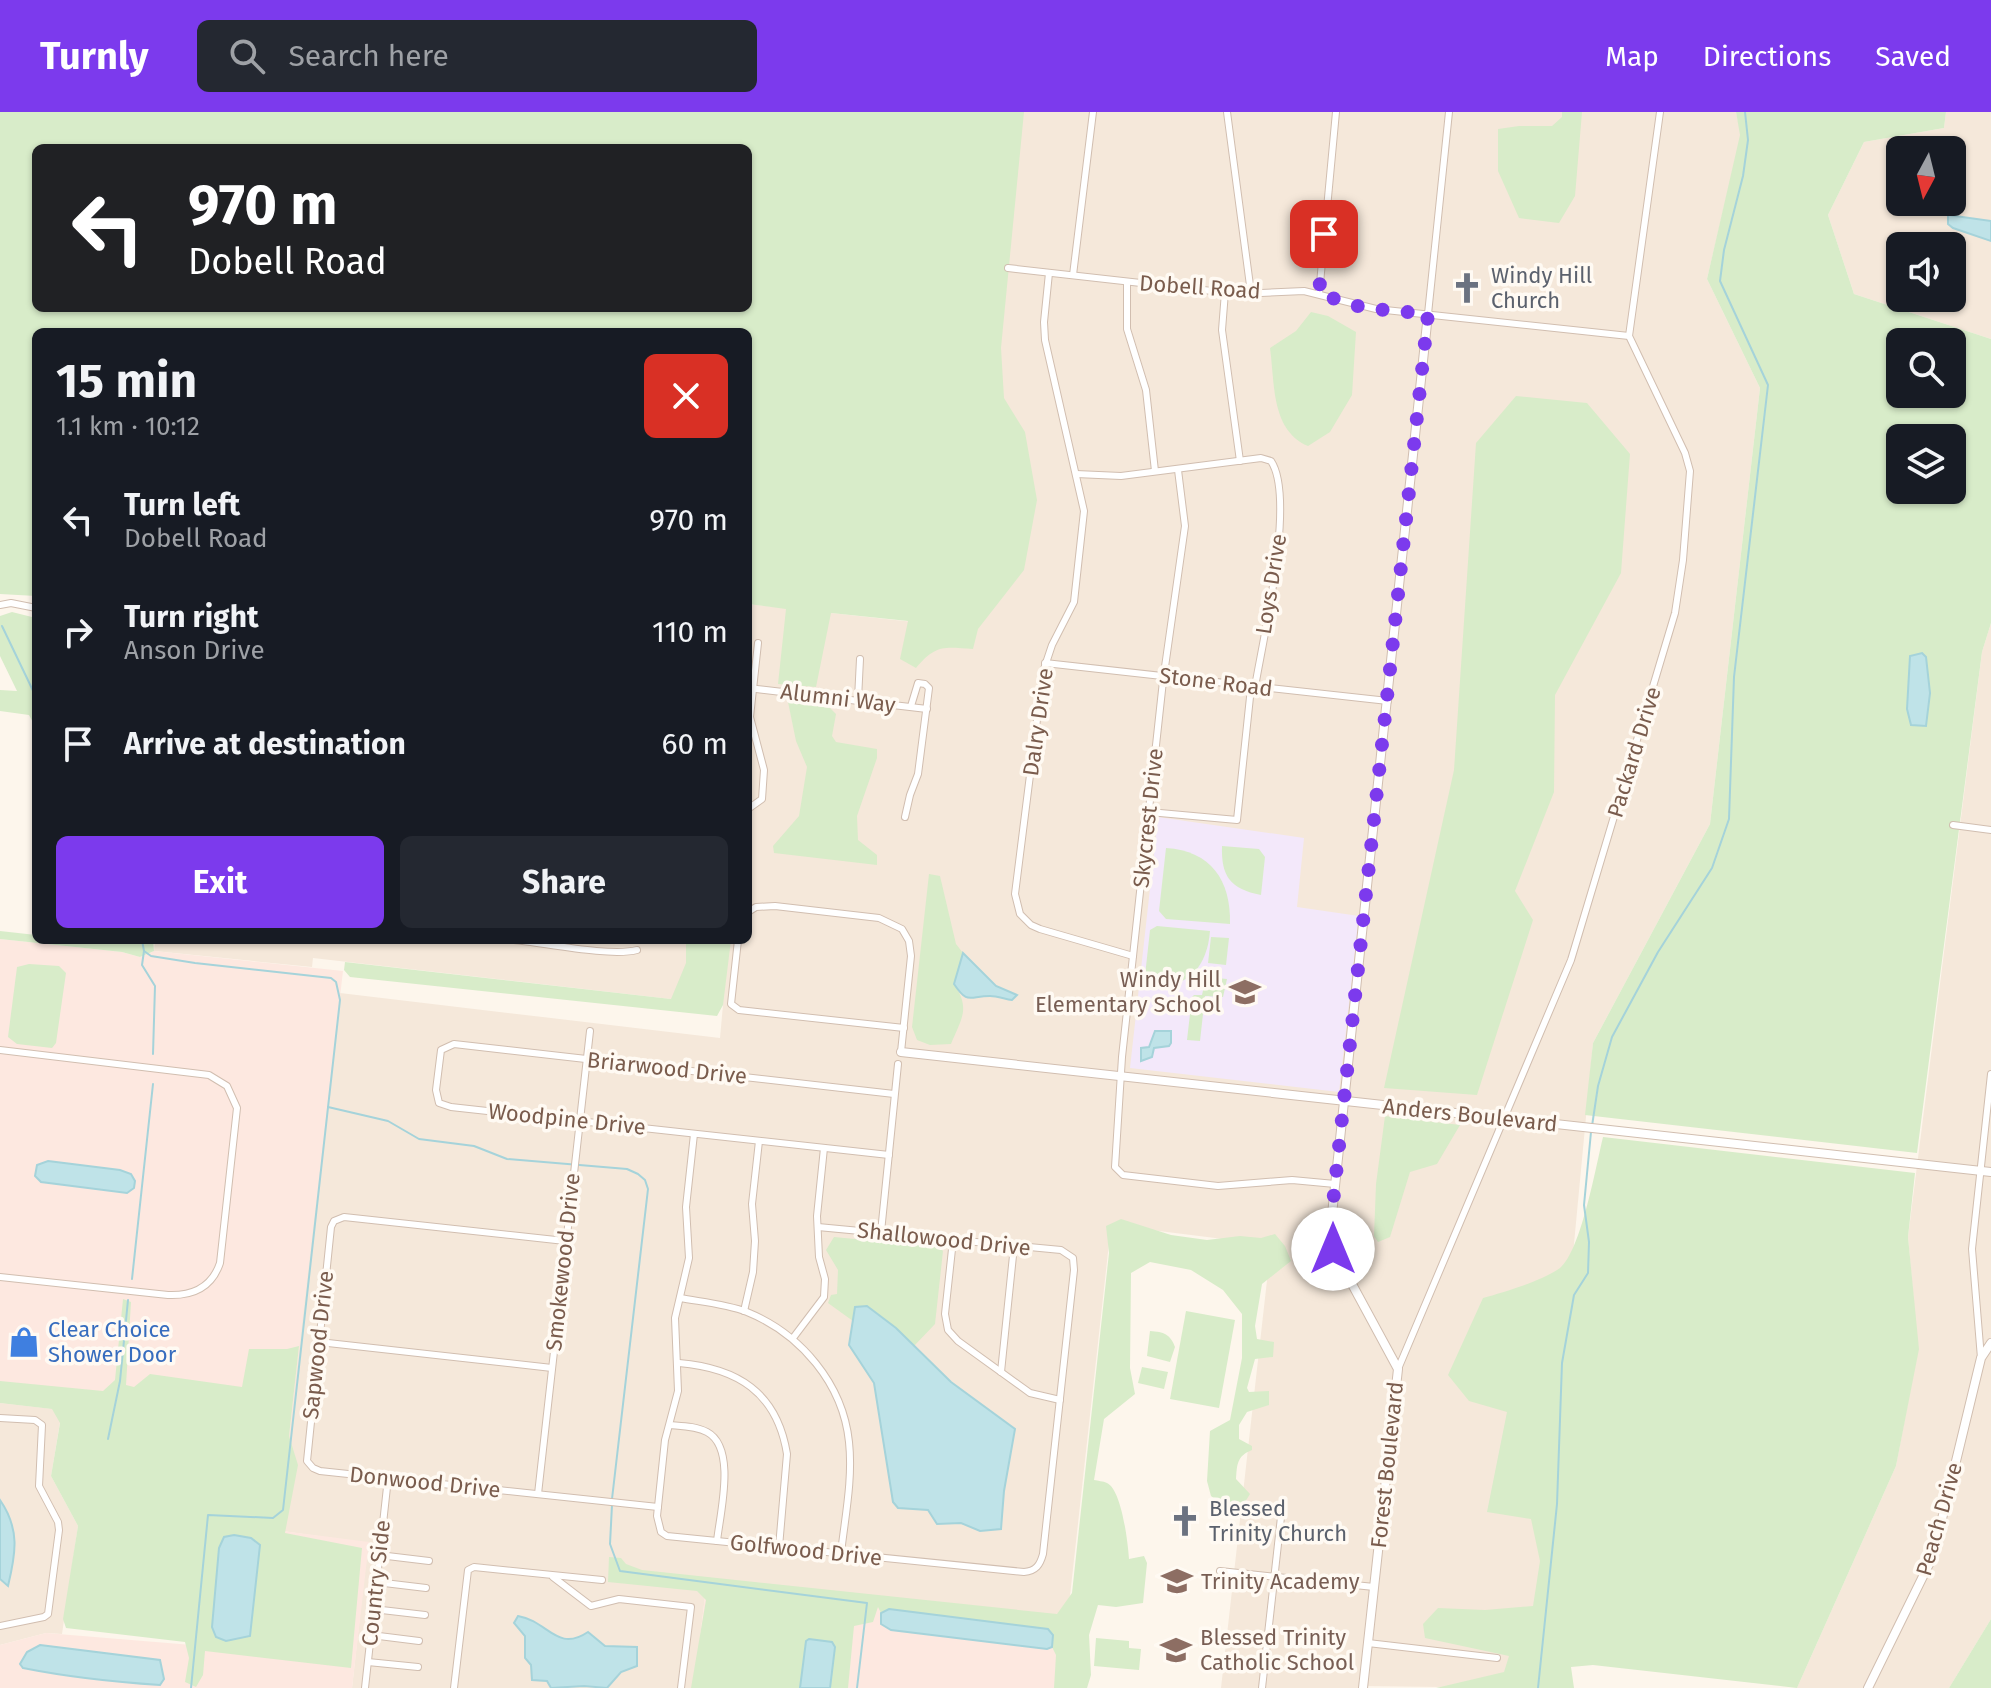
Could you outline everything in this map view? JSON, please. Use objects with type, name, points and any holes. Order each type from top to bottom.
[{"type":"street","points":[[1073,275],[1093,112]]},
{"type":"street","points":[[1227,112],[1251,293]]},
{"type":"street","points":[[1319,294],[1336,112]]},
{"type":"street","name":"Forest Boulevard","points":[[1363,1688],[1398,1369],[1333,1249],[1330,1233],[1449,112]]},
{"type":"street","points":[[1629,336],[1660,112]]},
{"type":"street","name":"Dobell Road","points":[[1008,268],[1225,292],[1319,294],[1364,308],[1629,336]]},
{"type":"street","name":"Dalry Drive","points":[[1049,273],[1045,340],[1084,511],[1075,595],[1045,663],[1016,903],[1027,921],[1040,929],[1133,956]]},
{"type":"street","points":[[1127,282],[1127,329],[1146,390],[1155,471]]},
{"type":"street","points":[[1076,474],[1121,476],[1240,461],[1222,330],[1225,292]]},
{"type":"street","name":"Packard Drive","points":[[1398,1369],[1571,960],[1679,599],[1690,471],[1685,453],[1629,336]]},
{"type":"street","name":"Loys Drive","points":[[1149,812],[1237,820],[1250,697],[1255,687],[1281,520],[1273,464],[1267,458],[1240,461]]},
{"type":"street","name":"Skycrest Drive","points":[[1178,470],[1186,519],[1133,956],[1115,1167],[1123,1175],[1218,1186],[1292,1180],[1335,1184]]},
{"type":"street","points":[[0,605],[11,603],[32,607]]},
{"type":"street","points":[[752,677],[758,643]]},
{"type":"street","points":[[858,699],[860,659]]},
{"type":"street","name":"Stone Road","points":[[1045,663],[1388,701]]},
{"type":"street","points":[[905,817],[918,774],[929,688],[925,684],[918,683],[911,706]]},
{"type":"street","name":"Alumni Way","points":[[752,688],[927,709]]},
{"type":"street","points":[[752,725],[765,783],[762,799],[752,808]]},
{"type":"street","points":[[1953,825],[1991,830]]},
{"type":"street","points":[[752,910],[775,906],[879,918],[902,929],[911,956],[901,1052]]},
{"type":"street","points":[[553,944],[600,950],[637,950]]},
{"type":"street","points":[[600,950],[601,944]]},
{"type":"street","points":[[738,944],[731,1004],[739,1010],[904,1028]]},
{"type":"street","name":"Smokewood Drive","points":[[538,1494],[590,1031]]},
{"type":"street","name":"Briarwood Drive","points":[[439,1103],[436,1096],[441,1050],[454,1044],[894,1094]]},
{"type":"street","points":[[0,1050],[209,1075],[227,1086],[235,1100],[237,1119],[224,1241],[217,1271],[200,1290],[185,1295],[168,1295],[0,1277]]},
{"type":"street","name":"Anders Boulevard","points":[[901,1052],[1991,1172]]},
{"type":"street","points":[[881,1232],[898,1064]]},
{"type":"street","points":[[1981,1358],[1971,1264],[1991,1074]]},
{"type":"street","name":"Woodpine Drive","points":[[439,1103],[889,1155]]},
{"type":"street","points":[[658,1507],[665,1440],[678,1391],[679,1363],[675,1333],[689,1258],[686,1207],[694,1134]]},
{"type":"street","points":[[744,1311],[753,1272],[755,1241],[752,1204],[759,1141]]},
{"type":"street","points":[[793,1338],[824,1297],[825,1279],[819,1257],[818,1227],[824,1148]]},
{"type":"street","name":"Sapwood Drive","points":[[313,1468],[306,1454],[334,1221],[344,1217],[565,1241]]},
{"type":"street","name":"Shallowood Drive","points":[[818,1227],[1061,1250],[1070,1255]]},
{"type":"street","points":[[953,1240],[945,1309],[948,1330],[958,1341],[1036,1397],[1060,1400]]},
{"type":"street","points":[[1001,1372],[1014,1246]]},
{"type":"street","name":"Golfwood Drive","points":[[658,1507],[657,1526],[667,1536],[1024,1572],[1034,1570],[1043,1554],[1074,1270],[1070,1255]]},
{"type":"street","points":[[680,1298],[744,1311],[793,1338],[815,1362],[836,1395],[849,1440],[850,1474],[841,1553]]},
{"type":"street","points":[[319,1342],[552,1368]]},
{"type":"street","name":"Peach Drive","points":[[1868,1688],[1933,1556],[1981,1358],[1991,1343]]},
{"type":"street","points":[[679,1363],[715,1367],[744,1380],[759,1393],[775,1415],[785,1439],[787,1454],[779,1547]]},
{"type":"street","points":[[0,1418],[35,1420],[42,1425],[38,1481],[59,1530],[48,1614],[0,1626]]},
{"type":"street","points":[[670,1425],[704,1430],[722,1448],[724,1469],[717,1541]]},
{"type":"street","name":"Donwood Drive","points":[[313,1468],[658,1507]]},
{"type":"street","name":"Country Side","points":[[365,1688],[388,1478]]},
{"type":"street","points":[[1262,1688],[1282,1508]]},
{"type":"street","points":[[379,1555],[429,1561]]},
{"type":"street","points":[[454,1688],[468,1570],[474,1567],[602,1580]]},
{"type":"street","points":[[1220,1571],[1374,1587]]},
{"type":"street","points":[[550,1575],[591,1606],[619,1599],[691,1607],[681,1688]]},
{"type":"street","points":[[376,1582],[426,1588]]},
{"type":"street","points":[[373,1609],[425,1615]]},
{"type":"street","points":[[371,1635],[419,1641]]},
{"type":"street","points":[[1368,1643],[1497,1658]]},
{"type":"street","points":[[368,1662],[418,1667]]},
{"type":"shaded area","points":[[1014,112],[1736,112],[1741,135],[1707,279],[1760,388],[1710,824],[1593,1043],[1532,1688],[1221,1688],[1271,1245],[1111,1225],[1067,1623],[707,1580],[694,1688],[352,1688],[368,1543],[275,1530],[340,993],[720,1038],[723,1005],[313,958],[312,967],[154,951],[155,944],[752,944],[752,604],[978,629]]},
{"type":"shaded area","points":[[1946,112],[1991,112],[1991,339],[1966,331],[1966,328],[1909,312],[1966,312],[1966,232],[1886,232],[1886,305],[1854,294],[1828,215],[1864,142],[1886,138],[1886,216],[1966,216],[1966,136],[1898,136],[1944,128]]},
{"type":"shaded area","points":[[1991,623],[1991,1619],[1949,1688],[1797,1688],[1896,1466],[1918,1349],[1908,1237],[1982,652]]},
{"type":"shaded area","name":"Windy Hill Elementary School","points":[[1158,817],[1304,838],[1297,907],[1359,916],[1339,1092],[1130,1068]]},
{"type":"shaded area","points":[[0,939],[122,952],[140,957],[154,951],[343,971],[289,1436],[0,1403]]},
{"type":"shaded area","points":[[0,1403],[62,1410],[51,1476],[78,1526],[62,1634],[46,1633],[0,1645]]},
{"type":"shaded area","points":[[275,1530],[369,1542],[352,1688],[0,1688],[0,1645],[46,1633],[192,1645]]},
{"type":"shaded area","points":[[707,1579],[1067,1623],[1060,1688],[694,1688]]},
{"type":"green space","points":[[0,112],[1024,112],[1001,348],[1004,398],[1025,432],[1037,500],[1024,570],[978,629],[973,649],[935,651],[916,668],[900,659],[908,621],[831,613],[816,687],[778,684],[786,609],[752,605],[752,328],[32,328],[32,596],[0,594]]},
{"type":"green space","points":[[1562,112],[1582,112],[1575,196],[1559,223],[1519,218],[1498,171],[1498,129],[1552,126],[1562,117]]},
{"type":"green space","points":[[1736,112],[1946,112],[1944,128],[1864,142],[1828,215],[1854,294],[1886,305],[1886,312],[1909,312],[1958,328],[1886,328],[1886,408],[1966,408],[1966,331],[1991,339],[1991,623],[1982,652],[1917,1153],[1585,1115],[1593,1043],[1710,824],[1760,388],[1707,279],[1740,135]]},
{"type":"green space","points":[[1311,312],[1328,316],[1356,332],[1352,395],[1330,432],[1308,446],[1296,439],[1281,417],[1274,391],[1270,348],[1296,331]]},
{"type":"green space","points":[[1516,396],[1587,403],[1630,454],[1621,573],[1555,695],[1554,792],[1515,891],[1533,920],[1477,1095],[1384,1088],[1454,770],[1476,443]]},
{"type":"green space","points":[[12,612],[32,617],[32,721],[29,715],[0,711],[0,690],[17,691],[0,656],[0,616]]},
{"type":"green space","points":[[788,702],[830,708],[836,714],[832,736],[836,742],[877,749],[877,758],[857,816],[858,840],[877,855],[877,865],[774,853],[773,846],[799,816],[807,767],[796,741]]},
{"type":"green space","points":[[1222,846],[1259,849],[1265,857],[1261,895],[1242,889],[1230,880],[1223,865]]},
{"type":"green space","points":[[1166,848],[1195,855],[1215,871],[1227,894],[1230,924],[1166,919],[1159,911]]},
{"type":"green space","points":[[929,874],[940,876],[956,944],[963,953],[954,984],[962,1000],[963,1014],[951,1044],[930,1045],[917,1040],[912,1027]]},
{"type":"green space","points":[[1157,926],[1210,931],[1204,957],[1198,967],[1182,981],[1171,985],[1144,985],[1150,930]]},
{"type":"green space","points":[[0,931],[32,935],[32,942],[0,939]]},
{"type":"green space","points":[[1211,937],[1229,938],[1226,965],[1208,963]]},
{"type":"green space","points":[[47,944],[153,944],[154,951],[140,957],[122,952]]},
{"type":"green space","points":[[686,944],[731,944],[723,1005],[717,1016],[350,977],[344,970],[345,962],[671,999],[686,963]]},
{"type":"green space","points":[[29,964],[59,966],[66,973],[56,1043],[52,1048],[17,1044],[8,1037],[17,967]]},
{"type":"green space","points":[[1206,977],[1227,979],[1223,997],[1205,996],[1200,1041],[1187,1040],[1192,997],[1202,995]]},
{"type":"green space","points":[[1385,1116],[1460,1125],[1437,1164],[1410,1172],[1390,1237],[1378,1242],[1374,1236],[1376,1184]]},
{"type":"green space","points":[[1603,1137],[1915,1173],[1908,1237],[1919,1349],[1896,1466],[1797,1688],[1593,1665],[1571,1667],[1574,1688],[1436,1688],[1504,1672],[1509,1656],[1425,1638],[1423,1624],[1438,1608],[1485,1610],[1533,1606],[1540,1561],[1531,1519],[1487,1512],[1507,1412],[1469,1401],[1448,1375],[1483,1298],[1543,1277],[1560,1268],[1568,1259],[1587,1207]]},
{"type":"green space","points":[[1121,1219],[1171,1235],[1207,1240],[1240,1236],[1261,1238],[1275,1234],[1285,1246],[1291,1261],[1262,1284],[1255,1326],[1257,1339],[1274,1342],[1273,1357],[1255,1359],[1247,1388],[1249,1392],[1269,1391],[1269,1405],[1247,1412],[1239,1425],[1239,1439],[1252,1446],[1252,1450],[1239,1461],[1236,1479],[1250,1494],[1240,1510],[1231,1512],[1211,1496],[1207,1481],[1210,1431],[1230,1420],[1242,1358],[1242,1314],[1223,1290],[1191,1270],[1150,1262],[1131,1273],[1130,1368],[1135,1394],[1104,1419],[1094,1480],[1107,1483],[1117,1496],[1129,1559],[1144,1556],[1147,1563],[1143,1603],[1116,1607],[1098,1605],[1089,1635],[1091,1675],[1087,1688],[1054,1688],[1056,1655],[1052,1647],[1053,1635],[1048,1629],[890,1609],[881,1613],[878,1607],[873,1622],[854,1626],[848,1688],[691,1688],[706,1600],[697,1591],[608,1582],[609,1557],[621,1558],[626,1564],[642,1570],[1057,1614],[1072,1593],[1109,1253],[1106,1226]]},
{"type":"green space","points":[[834,1237],[939,1247],[943,1251],[935,1324],[914,1346],[867,1306],[855,1307],[853,1321],[828,1303],[831,1295],[837,1294],[838,1270],[826,1250]]},
{"type":"green space","points":[[123,1299],[131,1302],[126,1385],[134,1387],[150,1374],[242,1387],[249,1349],[299,1346],[289,1436],[298,1465],[285,1533],[362,1548],[351,1668],[205,1651],[203,1675],[196,1687],[185,1682],[189,1658],[185,1642],[66,1628],[63,1619],[78,1526],[51,1476],[60,1423],[52,1409],[0,1403],[0,1381],[103,1391],[115,1380]]},
{"type":"green space","points":[[1186,1311],[1235,1320],[1219,1408],[1170,1399]]},
{"type":"green space","points":[[1150,1331],[1163,1333],[1171,1339],[1175,1347],[1170,1362],[1147,1356]]},
{"type":"green space","points":[[1142,1367],[1168,1372],[1164,1389],[1138,1383]]},
{"type":"green space","points":[[1991,1619],[1991,1688],[1949,1688]]},
{"type":"green space","points":[[1096,1638],[1129,1641],[1129,1648],[1141,1649],[1139,1670],[1094,1666]]},
{"type":"water","points":[[1948,216],[1991,221],[1991,241],[1953,228],[1948,224]]},
{"type":"water","points":[[1922,653],[1926,657],[1930,693],[1926,726],[1911,725],[1907,709],[1910,656]]},
{"type":"water","points":[[963,953],[996,986],[1017,995],[1012,1000],[963,995],[954,984]]},
{"type":"water","points":[[1155,1031],[1171,1031],[1171,1043],[1154,1048],[1152,1057],[1141,1061],[1141,1048],[1149,1047]]},
{"type":"water","points":[[48,1161],[120,1170],[131,1174],[135,1181],[134,1188],[127,1193],[41,1182],[35,1176],[37,1165]]},
{"type":"water","points":[[867,1306],[896,1328],[951,1382],[1015,1429],[1001,1529],[980,1531],[961,1523],[937,1524],[928,1510],[898,1508],[893,1502],[874,1383],[849,1345],[855,1307]]},
{"type":"water","points":[[0,1500],[13,1531],[13,1563],[8,1586],[0,1579]]},
{"type":"water","points":[[224,1537],[251,1538],[260,1545],[250,1636],[226,1641],[216,1637],[212,1627],[219,1548]]},
{"type":"water","points":[[889,1609],[1048,1629],[1053,1635],[1052,1647],[1047,1649],[891,1630],[881,1624],[881,1613]]},
{"type":"water","points":[[518,1616],[560,1637],[577,1638],[588,1632],[605,1646],[637,1647],[637,1666],[621,1672],[607,1688],[551,1688],[547,1681],[532,1680],[531,1665],[525,1658],[525,1636],[514,1623]]},
{"type":"water","points":[[806,1641],[832,1642],[835,1647],[830,1688],[800,1688]]},
{"type":"water","points":[[40,1645],[160,1660],[164,1679],[160,1685],[143,1684],[23,1668],[20,1664],[27,1652]]},
{"type":"waterway","points":[[1592,1126],[1598,1086],[1612,1037],[1658,952],[1712,868],[1729,819],[1734,677],[1768,385],[1720,281],[1724,250],[1743,176],[1748,140],[1745,112]]},
{"type":"waterway","points":[[2,626],[32,689]]},
{"type":"waterway","points":[[143,944],[144,951],[151,956],[331,978],[336,982],[340,1000],[283,1510],[273,1518],[208,1515],[191,1688]]},
{"type":"waterway","points":[[144,951],[142,965],[155,986],[153,1054]]},
{"type":"waterway","points":[[132,1279],[153,1084]]},
{"type":"waterway","points":[[328,1107],[388,1121],[419,1139],[474,1146],[507,1159],[627,1169],[645,1180],[648,1189],[612,1499]]},
{"type":"waterway","points":[[1538,1688],[1557,1504],[1562,1363],[1574,1295],[1588,1273],[1589,1242],[1584,1205],[1591,1132]]},
{"type":"waterway","points":[[108,1439],[120,1381],[128,1300]]},
{"type":"waterway","points":[[612,1505],[610,1544],[620,1571],[867,1603],[857,1688]]},
{"type":"place","name":"Windy Hill Church","points":[[1467,288]]},
{"type":"place","name":"Windy Hill Elementary School","points":[[1245,992]]},
{"type":"place","name":"Clear Choice Shower Door","points":[[24,1342]]},
{"type":"place","name":"Blessed Trinity Church","points":[[1185,1521]]},
{"type":"place","name":"Trinity Academy","points":[[1177,1581]]},
{"type":"place","name":"Blessed Trinity Catholic School","points":[[1176,1650]]},
{"type":"route","points":[[1324,234],[1319,294],[1364,308],[1428,314],[1330,1233],[1333,1249]]}]
